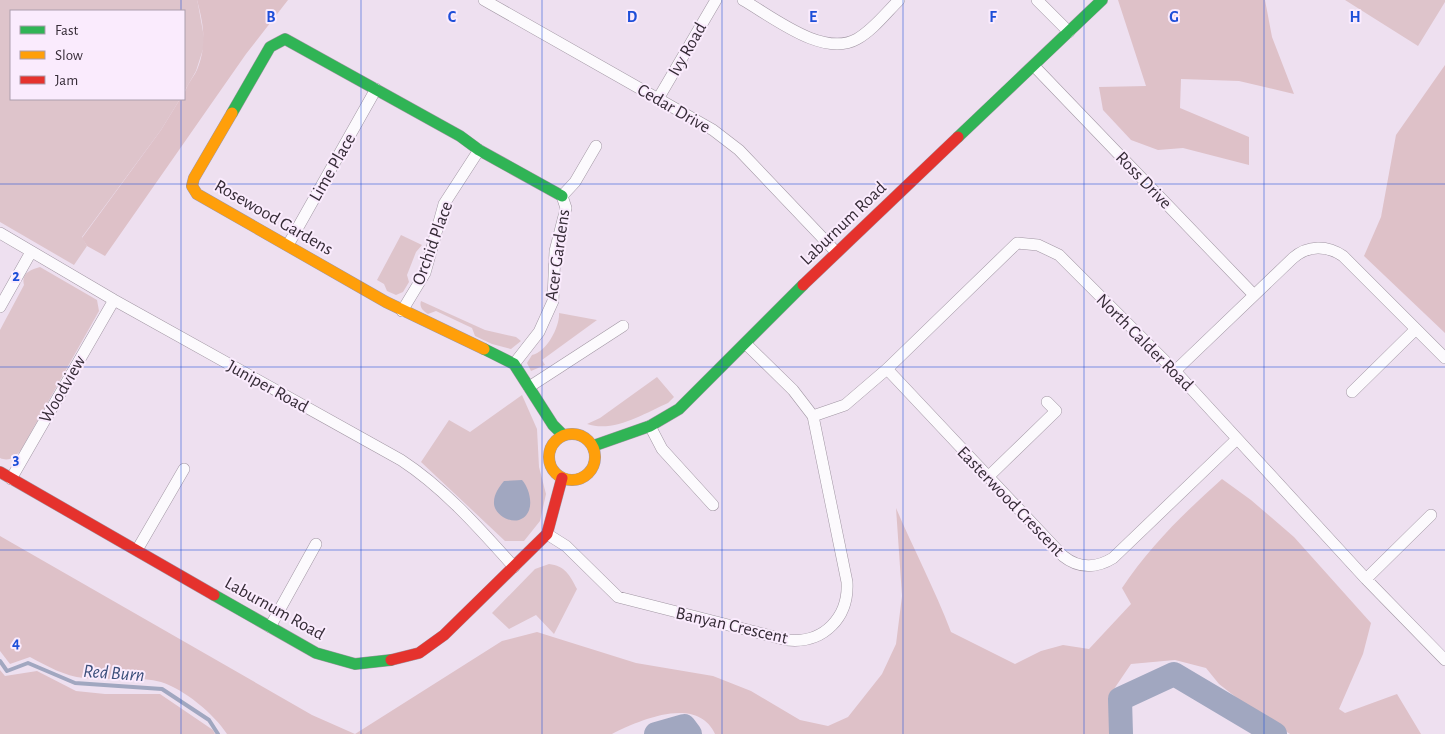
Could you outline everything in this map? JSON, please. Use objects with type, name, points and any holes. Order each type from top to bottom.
[{"type":"street","name":"Cedar Drive","points":[[484,0],[713,130],[739,150],[836,252]]},
{"type":"street","name":"Ivy Road","points":[[658,99],[716,0]]},
{"type":"street","points":[[743,0],[816,41],[838,45],[852,42],[865,34],[899,0]]},
{"type":"street","points":[[1037,0],[1068,32]]},
{"type":"street","name":"Laburnum Road","points":[[593,446],[650,426],[679,409],[836,252],[1102,0]]},
{"type":"street","name":"Rosewood Gardens","points":[[514,364],[402,311],[198,194],[192,186],[194,178],[274,43],[285,39],[292,41],[460,136],[479,150],[562,196]]},
{"type":"street","name":"Ross Drive","points":[[1034,66],[1254,295]]},
{"type":"street","name":"Lime Place","points":[[288,245],[376,89]]},
{"type":"street","points":[[562,196],[575,182],[596,146]]},
{"type":"street","name":"Orchid Place","points":[[402,311],[425,273],[444,204],[479,150]]},
{"type":"street","name":"Acer Gardens","points":[[514,364],[539,332],[553,302],[555,252],[566,208],[562,196]]},
{"type":"street","name":"Juniper Road","points":[[0,233],[114,300],[417,470],[478,526],[514,567]]},
{"type":"street","name":"North Calder Road","points":[[813,416],[845,405],[887,369],[1017,243],[1038,245],[1059,255],[1175,371],[1366,579],[1445,660]]},
{"type":"street","points":[[1175,371],[1298,254],[1310,249],[1324,248],[1343,256],[1445,358]]},
{"type":"street","points":[[0,307],[31,252]]},
{"type":"street","name":"Woodview","points":[[11,478],[114,300]]},
{"type":"street","points":[[529,387],[623,326]]},
{"type":"street","points":[[1352,392],[1416,329]]},
{"type":"street","name":"Banyan Crescent","points":[[548,534],[566,546],[618,597],[778,638],[800,640],[817,636],[838,619],[843,611],[847,592],[813,416],[792,390],[746,344]]},
{"type":"street","points":[[514,364],[553,425],[563,435]]},
{"type":"street","name":"Easterwood Crescent","points":[[887,369],[1063,556],[1076,564],[1091,566],[1106,562],[1120,552],[1237,439]]},
{"type":"street","points":[[988,477],[1056,411],[1047,402]]},
{"type":"street","points":[[650,426],[662,449],[713,505]]},
{"type":"street","points":[[578,434],[586,438],[593,446],[596,455],[592,470],[580,479],[562,478],[552,469],[549,453],[557,440],[563,435],[578,434]]},
{"type":"street","points":[[137,550],[184,469]]},
{"type":"street","name":"Laburnum Road","points":[[0,472],[316,653],[355,664],[393,660],[419,652],[444,636],[548,534]]},
{"type":"street","points":[[548,534],[562,478]]},
{"type":"street","points":[[1366,579],[1431,515]]},
{"type":"street","points":[[270,627],[316,544]]},
{"type":"shaded area","points":[[0,0],[197,0],[205,43],[196,71],[185,90],[185,10],[10,10],[10,100],[179,100],[161,130],[82,237],[87,246],[74,265],[0,222]]},
{"type":"shaded area","points":[[197,0],[288,0],[246,54],[105,256],[87,246],[82,238],[161,130],[179,100],[185,100],[185,91],[197,70],[202,52],[203,27]]},
{"type":"shaded area","points":[[1118,0],[1265,0],[1272,37],[1294,94],[1239,81],[1181,79],[1180,108],[1249,137],[1249,165],[1183,148],[1158,150],[1131,140],[1103,110],[1099,87],[1146,86]]},
{"type":"shaded area","points":[[1345,0],[1445,0],[1445,2],[1418,46]]},
{"type":"shaded area","points":[[1445,65],[1445,333],[1364,256],[1381,217],[1396,135]]},
{"type":"shaded area","points":[[401,235],[422,245],[416,252],[407,275],[409,282],[403,292],[396,295],[387,291],[384,284],[377,280]]},
{"type":"shaded area","points":[[40,267],[97,300],[99,311],[21,450],[12,458],[3,459],[0,458],[0,330],[24,285],[25,275]]},
{"type":"shaded area","points":[[421,301],[485,330],[516,337],[521,341],[511,349],[492,344],[475,336],[472,328],[436,311],[428,314],[422,309]]},
{"type":"shaded area","points":[[559,313],[597,320],[542,360],[545,365],[531,371],[527,363],[532,355],[543,349],[552,338]]},
{"type":"shaded area","points":[[657,377],[674,397],[668,403],[639,417],[618,424],[597,426],[587,424],[600,418]]},
{"type":"shaded area","points":[[522,395],[537,429],[539,467],[546,494],[540,521],[524,541],[505,541],[421,462],[449,420],[470,432]]},
{"type":"shaded area","points":[[1222,479],[1251,500],[1294,537],[1371,623],[1363,654],[1339,709],[1345,713],[1397,694],[1421,734],[1290,734],[1219,684],[1206,668],[1175,660],[1131,664],[1114,689],[1115,734],[715,734],[707,722],[695,716],[682,713],[652,718],[612,734],[355,734],[502,641],[537,632],[636,663],[713,676],[751,691],[800,720],[828,726],[848,717],[882,674],[896,644],[902,596],[896,508],[951,632],[1015,664],[1041,651],[1063,645],[1089,649],[1131,604],[1122,588],[1144,558],[1181,517]]},
{"type":"shaded area","points":[[0,536],[312,715],[355,734],[227,734],[198,703],[179,690],[161,682],[143,679],[93,679],[77,677],[56,670],[30,657],[10,664],[0,651]]},
{"type":"shaded area","points":[[549,564],[563,569],[572,579],[577,589],[554,634],[536,615],[509,629],[492,613],[535,569]]},
{"type":"shaded area","points":[[0,670],[5,676],[37,671],[76,691],[105,694],[160,694],[213,730],[215,734],[0,734]]},
{"type":"water","points":[[522,480],[529,495],[530,507],[528,513],[519,520],[506,519],[494,506],[496,493],[504,481]]},
{"type":"waterway","name":"Red Burn","points":[[0,661],[7,671],[28,663],[75,683],[162,689],[209,720],[218,734]]},
{"type":"waterway","points":[[1121,734],[1120,699],[1174,674],[1275,734]]},
{"type":"waterway","points":[[656,734],[684,726],[690,734]]},
{"type":"traffic: fast","points":[[958,137],[1102,0]]},
{"type":"traffic: fast","points":[[232,113],[270,47],[285,39],[460,136],[479,150],[562,196]]},
{"type":"traffic: fast","points":[[593,446],[650,426],[679,409],[803,285]]},
{"type":"traffic: fast","points":[[484,349],[514,364],[553,425],[563,435]]},
{"type":"traffic: fast","points":[[214,595],[316,653],[355,664],[391,660]]},
{"type":"traffic: slow","points":[[232,113],[194,178],[192,186],[197,194],[386,302],[484,349]]},
{"type":"traffic: slow","points":[[567,434],[577,434],[591,444],[595,457],[591,470],[585,476],[577,480],[567,480],[553,470],[549,462],[549,452],[559,438],[567,434]]},
{"type":"traffic: jam","points":[[803,285],[958,137]]},
{"type":"traffic: jam","points":[[0,472],[214,595]]},
{"type":"traffic: jam","points":[[391,660],[419,653],[444,635],[547,534],[562,478]]}]
